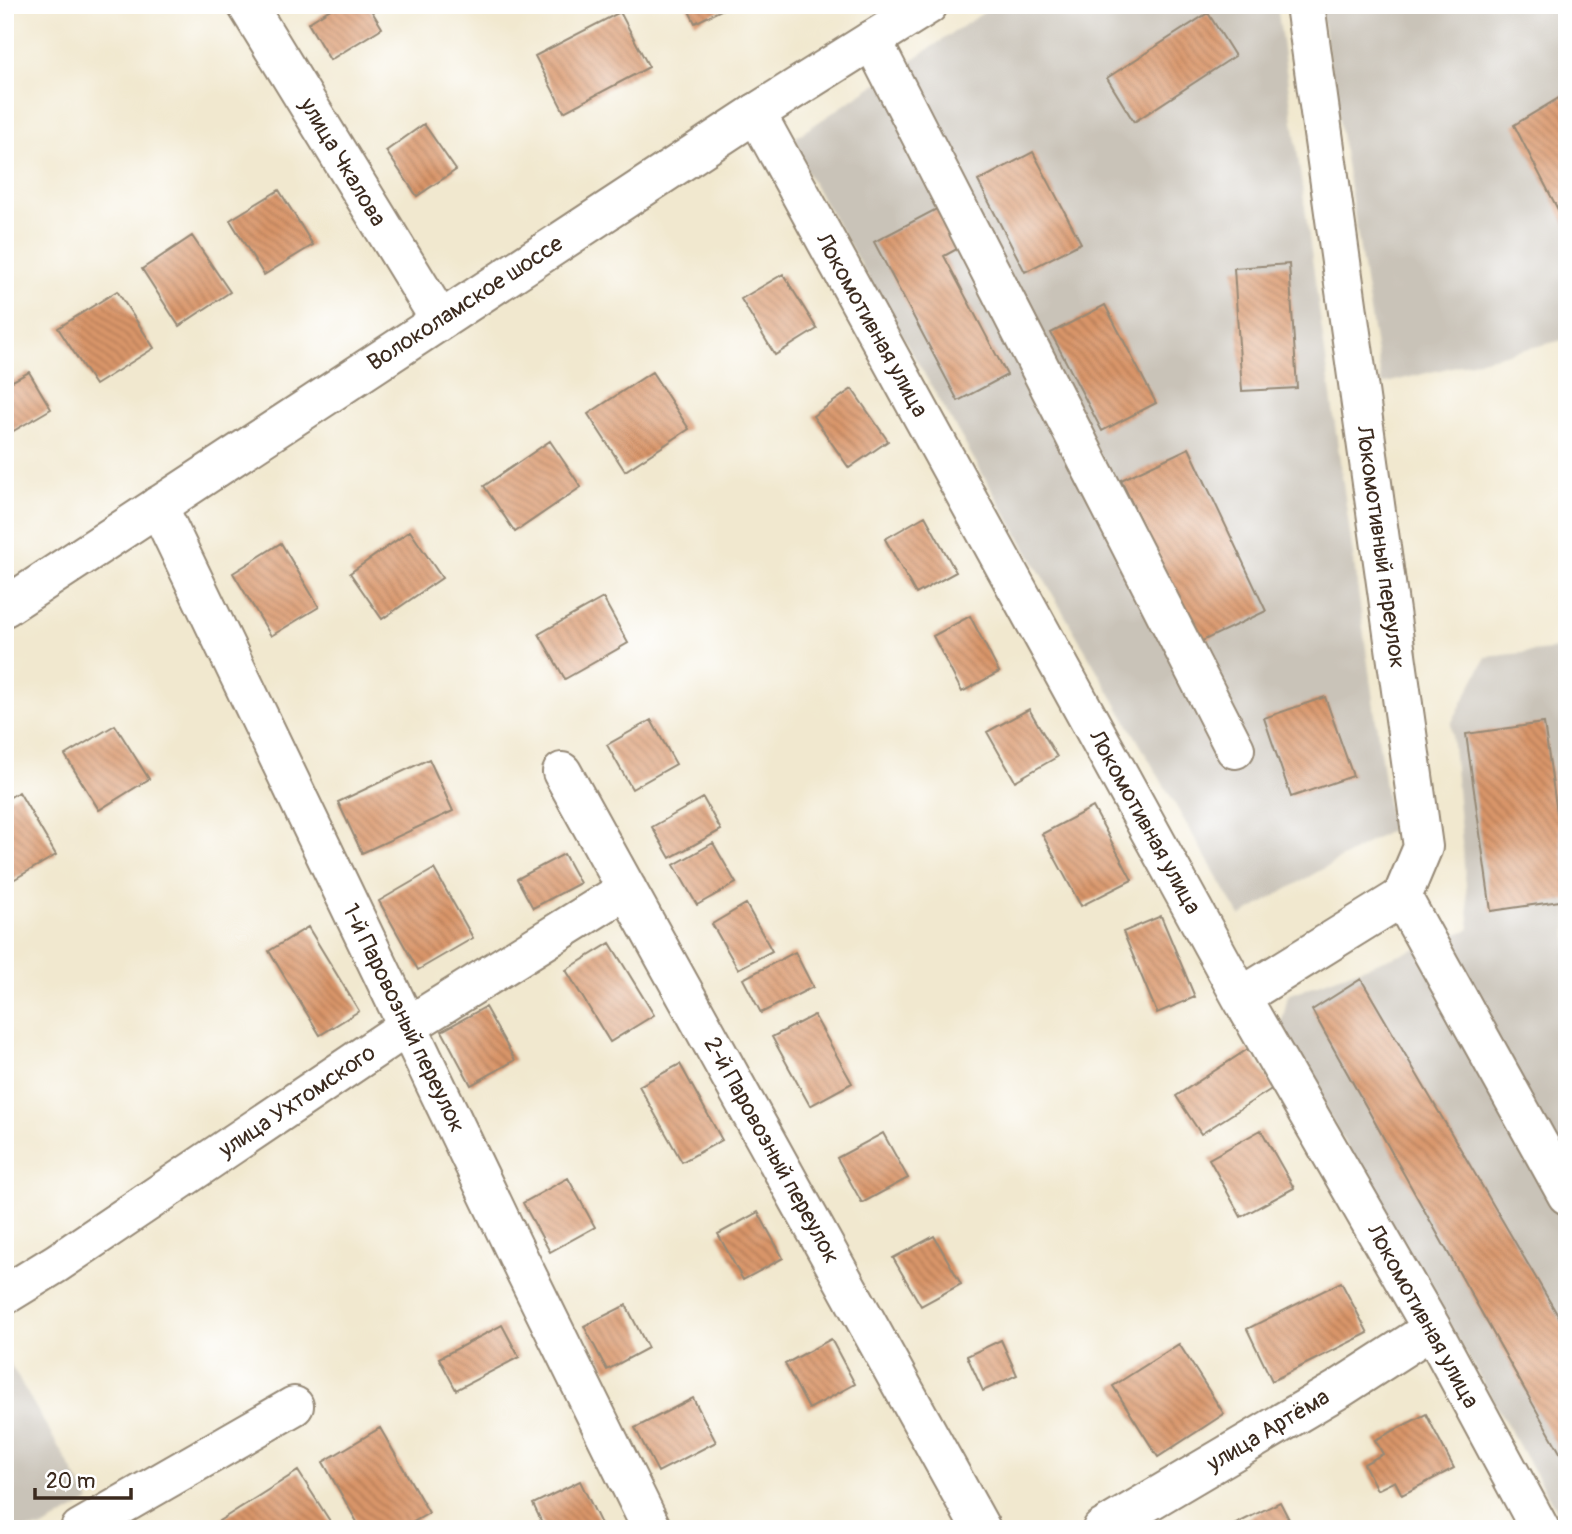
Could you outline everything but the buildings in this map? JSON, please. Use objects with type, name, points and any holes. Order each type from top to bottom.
[{"type":"street","name":"улица Чкалова","points":[[247,5],[440,320]]},
{"type":"street","name":"Волоколамское шоссе","points":[[5,607],[756,113],[929,5]]},
{"type":"street","name":"Локомотивный переулок","points":[[1305,5],[1423,847],[1402,897]]},
{"type":"street","points":[[872,40],[1235,749]]},
{"type":"street","name":"Локомотивная улица","points":[[756,113],[1241,997],[1432,1329],[1540,1529]]},
{"type":"street","name":"1-й Паровозный переулок","points":[[158,506],[652,1529]]},
{"type":"street","name":"2-й Паровозный переулок","points":[[562,772],[981,1529]]},
{"type":"street","name":"улица Ухтомского","points":[[5,1295],[57,1263],[408,1026],[627,889]]},
{"type":"street","points":[[1241,997],[1402,897],[1567,1195]]},
{"type":"street","name":"улица Артёма","points":[[1102,1529],[1339,1389],[1432,1329]]},
{"type":"street","points":[[80,1529],[294,1406]]},
{"type":"shaded area","points":[[995,5],[1277,5],[1391,830],[1240,916],[798,157],[793,139]]},
{"type":"shaded area","points":[[1320,5],[1567,5],[1567,339],[1382,384]]},
{"type":"shaded area","points":[[1567,648],[1567,1529],[1280,1031],[1288,995],[1470,929],[1451,724],[1486,657]]},
{"type":"shaded area","points":[[5,1355],[90,1501],[41,1529],[5,1529]]}]
